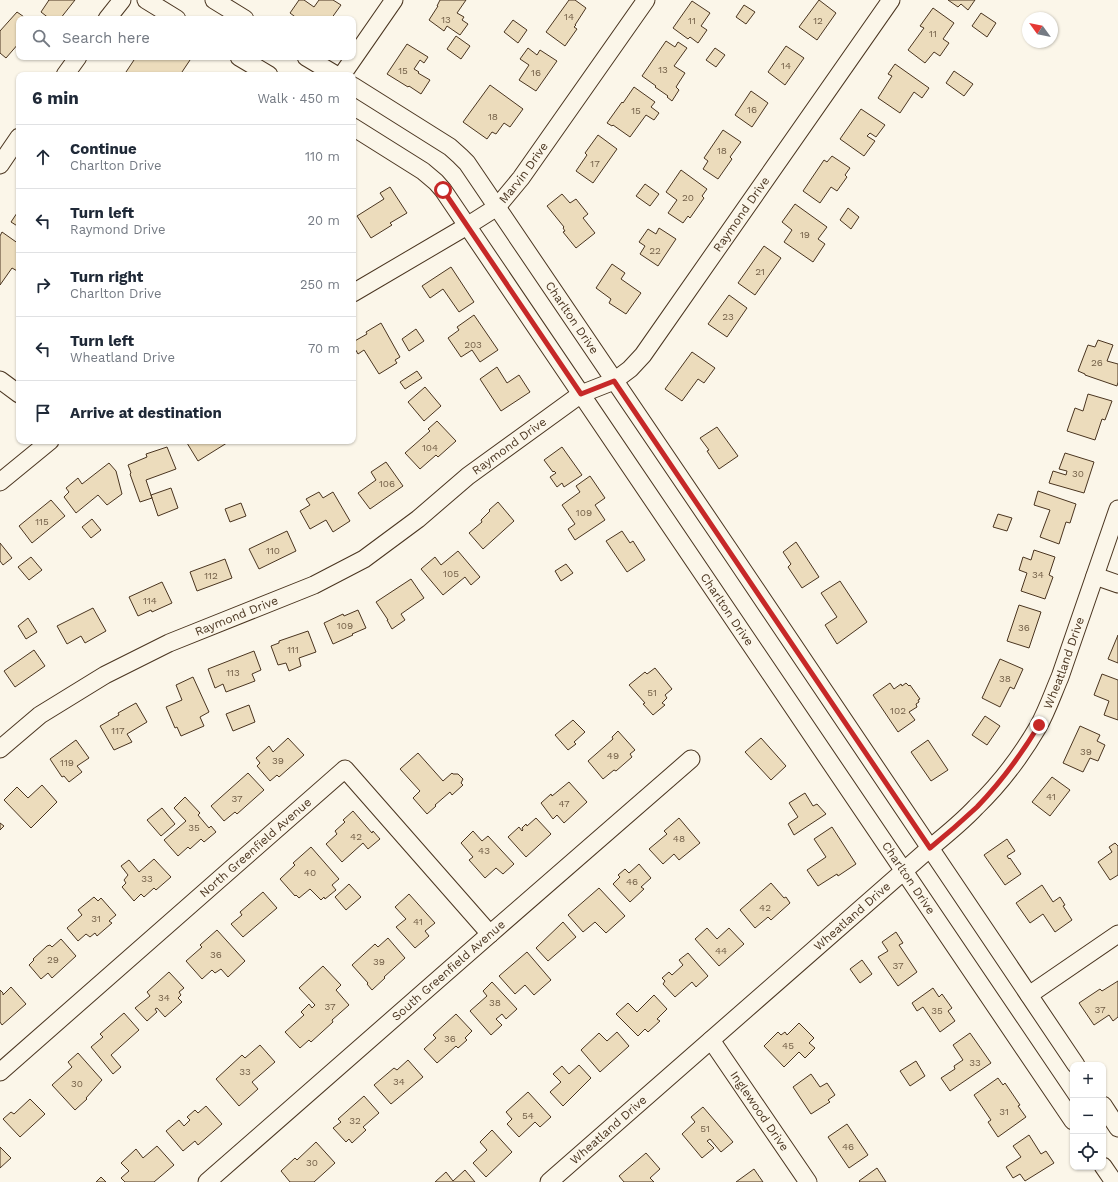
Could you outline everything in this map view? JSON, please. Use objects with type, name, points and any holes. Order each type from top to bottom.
[{"type":"street","points":[[109,16],[122,0]]},
{"type":"street","points":[[146,0],[172,16]]},
{"type":"street","points":[[214,0],[239,16]]},
{"type":"street","points":[[356,55],[394,0]]},
{"type":"street","name":"Marvin Drive","points":[[356,291],[497,207],[521,178],[646,0]]},
{"type":"street","name":"Raymond Drive","points":[[0,749],[40,715],[105,675],[169,643],[314,585],[364,559],[418,519],[468,476],[581,394],[614,381],[630,369],[643,355],[891,0]]},
{"type":"street","points":[[66,72],[76,60]]},
{"type":"street","points":[[244,60],[263,72]]},
{"type":"street","points":[[311,60],[331,72]]},
{"type":"street","points":[[344,72],[352,60]]},
{"type":"street","name":"Charlton Drive","points":[[356,88],[455,151],[467,164],[1074,1062]]},
{"type":"street","name":"Charlton Drive","points":[[356,129],[430,176],[443,190],[903,872],[1070,1117]]},
{"type":"street","points":[[0,165],[16,141]]},
{"type":"street","points":[[0,380],[16,392]]},
{"type":"street","points":[[0,482],[46,444]]},
{"type":"street","name":"Wheatland Drive","points":[[549,1182],[976,808],[993,789],[1026,747],[1039,725],[1060,677],[1118,509]]},
{"type":"street","points":[[1095,576],[1118,584]]},
{"type":"street","name":"South Greenfield Avenue","points":[[207,1182],[691,759]]},
{"type":"street","name":"North Greenfield Avenue","points":[[0,1072],[345,768],[490,934]]},
{"type":"street","points":[[1029,995],[1118,934]]},
{"type":"street","name":"Inglewood Drive","points":[[711,1040],[808,1182]]},
{"type":"street","points":[[1106,1110],[1118,1128]]},
{"type":"street","points":[[1106,1170],[1114,1182]]},
{"type":"building","points":[[49,0],[75,0],[62,16],[46,16],[41,12]]},
{"type":"building","points":[[299,0],[304,0],[314,7],[319,0],[333,0],[341,5],[333,16],[294,16],[290,13]]},
{"type":"building","points":[[440,0],[466,0],[457,13],[464,17],[462,20],[468,24],[460,35],[447,26],[444,31],[429,20]]},
{"type":"building","points":[[569,0],[575,0],[586,8],[574,27],[577,29],[565,46],[546,32]]},
{"type":"building","points":[[819,0],[836,13],[817,40],[799,27]]},
{"type":"building","points":[[948,0],[975,0],[968,10],[961,4],[958,7]]},
{"type":"building","points":[[692,1],[710,13],[701,26],[707,30],[698,43],[690,37],[688,39],[673,28]]},
{"type":"building","points":[[744,5],[755,12],[746,24],[736,17]]},
{"type":"building","points":[[933,8],[954,23],[943,39],[949,43],[940,56],[934,52],[925,63],[908,50],[924,28],[920,26]]},
{"type":"building","points":[[17,12],[23,16],[16,16],[16,46],[6,58],[0,53],[0,31]]},
{"type":"building","points":[[981,13],[996,23],[987,37],[972,26]]},
{"type":"building","points":[[513,20],[527,30],[518,43],[504,32]]},
{"type":"building","points":[[456,36],[470,46],[461,59],[447,49]]},
{"type":"building","points":[[666,41],[675,47],[678,42],[687,48],[674,66],[685,73],[676,87],[679,90],[672,101],[667,97],[668,96],[655,87],[656,86],[642,76]]},
{"type":"building","points":[[407,44],[428,57],[424,63],[420,60],[414,69],[430,80],[421,94],[387,74]]},
{"type":"building","points":[[786,46],[804,58],[785,85],[768,72]]},
{"type":"building","points":[[528,48],[537,55],[540,50],[557,61],[536,91],[519,80],[529,65],[520,59]]},
{"type":"building","points":[[715,48],[725,55],[716,67],[706,60]]},
{"type":"building","points":[[134,60],[190,60],[182,72],[126,72]]},
{"type":"building","points":[[895,64],[929,88],[922,98],[914,92],[900,113],[878,98],[892,76],[888,74]]},
{"type":"building","points":[[954,71],[973,84],[964,96],[946,83]]},
{"type":"building","points":[[490,85],[523,109],[510,127],[504,123],[496,134],[492,132],[487,139],[463,122]]},
{"type":"building","points":[[634,87],[655,102],[651,107],[659,113],[654,120],[646,115],[630,137],[613,125],[612,126],[607,123]]},
{"type":"building","points":[[751,91],[768,103],[752,127],[735,115]]},
{"type":"building","points":[[861,109],[885,125],[876,137],[870,133],[867,136],[875,141],[864,156],[840,139]]},
{"type":"building","points":[[723,130],[741,142],[730,157],[732,159],[718,179],[703,169],[708,161],[704,158]]},
{"type":"building","points":[[598,135],[617,149],[593,183],[576,171],[587,155],[585,153]]},
{"type":"building","points":[[832,156],[850,168],[845,175],[847,177],[837,191],[831,187],[820,203],[803,191],[824,160],[827,162]]},
{"type":"building","points":[[681,170],[707,189],[702,196],[704,198],[690,218],[688,216],[683,223],[668,213],[677,200],[666,192]]},
{"type":"building","points":[[645,184],[659,194],[650,206],[636,196]]},
{"type":"building","points":[[390,187],[407,213],[390,223],[392,225],[371,238],[357,216],[384,199],[380,193]]},
{"type":"building","points":[[562,194],[570,203],[576,199],[588,214],[583,218],[595,233],[576,248],[563,232],[565,231],[563,228],[564,227],[547,206]]},
{"type":"building","points":[[795,204],[827,227],[818,239],[825,244],[813,262],[784,242],[792,230],[782,222]]},
{"type":"building","points":[[848,208],[859,217],[851,229],[840,220]]},
{"type":"building","points":[[16,214],[16,225],[11,222]]},
{"type":"building","points":[[659,228],[676,239],[658,266],[640,254],[645,246],[639,242],[648,229],[656,234]]},
{"type":"building","points":[[2,232],[16,242],[16,270],[12,268],[0,285],[0,236]]},
{"type":"building","points":[[764,246],[781,258],[755,295],[738,283]]},
{"type":"building","points":[[612,264],[625,273],[621,279],[641,293],[626,314],[609,303],[611,299],[596,288]]},
{"type":"building","points":[[451,267],[474,302],[459,312],[443,289],[430,298],[422,286]]},
{"type":"building","points":[[729,295],[747,308],[727,337],[708,324]]},
{"type":"building","points":[[474,315],[498,350],[480,362],[472,350],[461,357],[448,338],[459,330],[457,327]]},
{"type":"building","points":[[381,323],[400,357],[395,360],[397,363],[379,374],[364,350],[358,354],[356,350],[356,340],[367,334],[366,332]]},
{"type":"building","points":[[416,329],[424,341],[409,351],[402,339]]},
{"type":"building","points":[[1098,340],[1113,345],[1107,361],[1118,364],[1117,386],[1085,375],[1078,371],[1088,345],[1095,347]]},
{"type":"building","points":[[692,352],[715,368],[704,383],[698,379],[682,401],[665,389]]},
{"type":"building","points":[[497,367],[507,383],[519,375],[530,392],[501,411],[480,379]]},
{"type":"building","points":[[417,371],[422,378],[405,389],[400,382]]},
{"type":"building","points":[[425,387],[441,406],[424,421],[408,402]]},
{"type":"building","points":[[1088,394],[1112,401],[1105,420],[1102,419],[1095,440],[1067,431],[1075,408],[1083,411]]},
{"type":"building","points":[[437,421],[456,441],[438,457],[436,455],[420,469],[405,453],[430,431],[428,429]]},
{"type":"building","points":[[717,427],[738,456],[719,469],[707,451],[709,450],[700,438]]},
{"type":"building","points":[[188,444],[225,444],[198,461]]},
{"type":"building","points":[[167,447],[176,469],[146,480],[152,498],[140,502],[128,465],[147,457],[146,454]]},
{"type":"building","points":[[562,447],[582,475],[564,487],[562,483],[557,487],[550,477],[556,473],[554,471],[553,472],[544,460]]},
{"type":"building","points":[[1065,453],[1094,462],[1084,493],[1049,483],[1053,471],[1066,475],[1067,471],[1059,469]]},
{"type":"building","points":[[386,462],[403,486],[370,509],[358,493],[376,480],[371,472]]},
{"type":"building","points":[[109,463],[116,471],[122,494],[107,505],[98,495],[76,513],[64,497],[69,492],[66,488],[78,478],[82,484]]},
{"type":"building","points":[[590,476],[605,498],[595,505],[605,520],[575,540],[568,529],[575,524],[562,505],[580,492],[576,486]]},
{"type":"building","points":[[171,488],[178,508],[158,516],[151,495]]},
{"type":"building","points":[[1038,491],[1076,504],[1070,523],[1066,522],[1059,544],[1040,537],[1050,510],[1034,505]]},
{"type":"building","points":[[319,492],[323,498],[333,492],[350,521],[333,532],[326,520],[310,529],[300,511],[310,505],[306,499]]},
{"type":"building","points":[[51,500],[65,516],[32,543],[19,526]]},
{"type":"building","points":[[498,502],[514,521],[483,549],[469,533],[482,522],[481,520],[490,511],[489,510]]},
{"type":"building","points":[[241,503],[246,516],[230,522],[225,509]]},
{"type":"building","points":[[998,514],[1012,518],[1007,531],[993,527]]},
{"type":"building","points":[[92,519],[101,530],[91,538],[82,527]]},
{"type":"building","points":[[287,531],[296,551],[259,569],[249,549]]},
{"type":"building","points":[[622,531],[630,543],[633,541],[645,560],[627,572],[606,541]]},
{"type":"building","points":[[796,542],[819,577],[802,588],[788,567],[791,564],[783,552]]},
{"type":"building","points":[[0,543],[12,558],[3,565],[0,561]]},
{"type":"building","points":[[1034,550],[1055,557],[1049,575],[1053,577],[1045,599],[1021,591],[1027,573],[1019,570],[1023,557],[1031,560]]},
{"type":"building","points":[[458,551],[480,577],[471,585],[465,577],[443,595],[421,569],[435,557],[441,565]]},
{"type":"building","points":[[31,557],[42,570],[29,580],[18,567]]},
{"type":"building","points":[[225,559],[232,578],[197,591],[190,572]]},
{"type":"building","points":[[566,564],[573,573],[561,581],[555,571]]},
{"type":"building","points":[[411,579],[424,598],[401,614],[405,620],[392,629],[376,602]]},
{"type":"building","points":[[840,581],[867,622],[837,644],[825,625],[837,617],[821,593]]},
{"type":"building","points":[[162,582],[172,603],[152,612],[151,610],[138,616],[129,597]]},
{"type":"building","points":[[1019,605],[1041,612],[1029,648],[1007,641]]},
{"type":"building","points":[[93,608],[106,631],[85,643],[81,636],[67,644],[57,626]]},
{"type":"building","points":[[358,610],[366,628],[333,644],[324,623],[343,614],[344,616]]},
{"type":"building","points":[[28,618],[37,632],[26,639],[18,626]]},
{"type":"building","points":[[308,631],[316,652],[299,658],[301,666],[289,671],[286,663],[278,665],[271,646],[279,643],[279,641]]},
{"type":"building","points":[[1118,635],[1118,663],[1108,659]]},
{"type":"building","points":[[34,650],[45,666],[15,687],[4,671]]},
{"type":"building","points":[[254,651],[261,670],[252,674],[255,681],[226,692],[223,684],[215,688],[208,669]]},
{"type":"building","points":[[1000,659],[1023,669],[1014,689],[1010,687],[1000,707],[982,698]]},
{"type":"building","points":[[655,668],[672,689],[665,695],[667,698],[662,703],[665,705],[653,715],[643,704],[645,703],[629,685],[645,672],[647,674]]},
{"type":"building","points":[[1102,674],[1118,680],[1118,720],[1104,715],[1109,701],[1094,695]]},
{"type":"building","points":[[193,677],[209,712],[200,717],[204,726],[181,736],[177,727],[175,728],[166,707],[182,700],[176,685]]},
{"type":"building","points":[[890,683],[894,689],[901,684],[902,686],[906,683],[909,686],[910,685],[920,699],[916,704],[917,707],[909,712],[915,720],[898,732],[873,695]]},
{"type":"building","points":[[136,703],[147,722],[127,734],[132,742],[114,750],[100,726],[119,715],[118,713]]},
{"type":"building","points":[[249,705],[255,722],[233,731],[226,714]]},
{"type":"building","points":[[985,716],[1000,726],[987,745],[972,735]]},
{"type":"building","points":[[573,720],[585,732],[574,742],[576,744],[568,750],[555,735]]},
{"type":"building","points":[[1080,726],[1100,735],[1097,741],[1105,745],[1098,761],[1090,758],[1083,772],[1063,763]]},
{"type":"building","points":[[618,731],[635,750],[630,754],[632,757],[616,771],[614,770],[603,779],[588,761],[613,739],[612,737]]},
{"type":"building","points":[[288,738],[304,755],[279,777],[277,775],[270,781],[257,766],[260,763],[256,758],[269,746],[273,752]]},
{"type":"building","points":[[761,738],[786,766],[771,780],[745,752]]},
{"type":"building","points":[[76,740],[89,758],[77,766],[82,772],[69,782],[64,776],[62,777],[50,759]]},
{"type":"building","points":[[928,740],[948,770],[931,781],[911,752]]},
{"type":"building","points":[[418,753],[443,781],[452,773],[458,774],[463,779],[461,783],[463,785],[452,795],[450,792],[427,814],[413,798],[420,791],[400,769]]},
{"type":"building","points":[[248,773],[264,790],[237,814],[235,812],[224,821],[211,806]]},
{"type":"building","points":[[1052,777],[1070,790],[1050,816],[1032,802]]},
{"type":"building","points":[[569,782],[587,802],[564,823],[557,815],[553,819],[541,803]]},
{"type":"building","points":[[42,785],[57,802],[31,828],[4,800],[17,787],[28,798]]},
{"type":"building","points":[[805,793],[813,806],[817,804],[826,814],[794,835],[788,824],[798,817],[789,803]]},
{"type":"building","points":[[185,797],[200,813],[198,815],[209,828],[211,826],[216,832],[204,842],[201,839],[190,849],[188,847],[178,856],[164,840],[186,821],[174,808]]},
{"type":"building","points":[[162,808],[175,824],[161,836],[147,820]]},
{"type":"building","points":[[353,811],[372,833],[373,831],[380,839],[368,849],[363,843],[342,862],[326,844],[337,834],[335,831],[345,822],[343,820]]},
{"type":"building","points":[[536,818],[551,834],[526,857],[508,837],[519,827],[522,831],[522,828],[526,824],[527,826]]},
{"type":"building","points":[[679,818],[700,843],[679,860],[674,854],[663,864],[649,849],[667,834],[664,831]]},
{"type":"building","points":[[0,823],[4,826],[0,830]]},
{"type":"building","points":[[832,827],[856,864],[838,876],[837,874],[818,886],[807,870],[826,857],[814,839]]},
{"type":"building","points":[[473,831],[482,841],[488,836],[514,864],[503,874],[496,868],[485,878],[469,860],[473,857],[461,843]]},
{"type":"building","points":[[1007,839],[1015,851],[1007,856],[1021,874],[1005,885],[984,855]]},
{"type":"building","points":[[1115,843],[1118,846],[1118,875],[1110,880],[1098,862],[1112,852],[1109,847]]},
{"type":"building","points":[[311,847],[339,879],[332,885],[336,890],[325,899],[324,897],[321,900],[310,889],[299,898],[296,895],[295,896],[280,879],[295,865],[293,863]]},
{"type":"building","points":[[154,859],[171,877],[156,890],[154,888],[144,897],[141,894],[134,901],[122,887],[126,883],[124,880],[128,875],[121,866],[129,860],[139,872]]},
{"type":"building","points":[[639,864],[651,878],[641,887],[644,889],[630,902],[613,884],[620,877],[618,875],[625,869],[629,873]]},
{"type":"building","points":[[771,883],[784,898],[786,897],[790,903],[771,920],[768,917],[755,928],[740,910]]},
{"type":"building","points":[[349,884],[361,897],[346,910],[335,897]]},
{"type":"building","points":[[1042,885],[1053,902],[1060,897],[1065,905],[1063,906],[1072,920],[1055,932],[1043,914],[1030,923],[1016,903]]},
{"type":"building","points":[[599,888],[625,916],[606,933],[595,922],[583,932],[568,915]]},
{"type":"building","points":[[263,892],[277,908],[243,937],[231,924],[242,915],[240,912]]},
{"type":"building","points":[[409,894],[435,923],[425,931],[429,936],[415,948],[396,927],[406,919],[395,907]]},
{"type":"building","points":[[94,897],[98,901],[101,898],[116,915],[109,921],[112,923],[97,936],[95,933],[90,937],[86,934],[78,941],[67,928],[82,915],[78,910]]},
{"type":"building","points":[[563,922],[576,937],[548,961],[536,948]]},
{"type":"building","points":[[707,928],[717,939],[729,928],[744,944],[719,966],[695,939]]},
{"type":"building","points":[[217,930],[245,961],[228,977],[221,969],[215,973],[212,970],[202,979],[186,961],[202,947],[200,945]]},
{"type":"building","points":[[896,932],[903,943],[899,945],[917,972],[898,986],[878,957],[888,951],[882,942]]},
{"type":"building","points":[[388,938],[405,958],[372,990],[367,984],[368,983],[352,965],[375,944],[378,947]]},
{"type":"building","points":[[61,939],[76,956],[52,978],[48,973],[41,979],[29,965],[34,960],[33,959],[47,946],[50,945],[52,947]]},
{"type":"building","points":[[527,952],[551,980],[534,995],[525,985],[515,994],[499,976]]},
{"type":"building","points":[[688,953],[708,976],[696,987],[692,982],[675,997],[663,984],[665,981],[662,978],[669,972],[672,975],[683,965],[679,960]]},
{"type":"building","points":[[862,960],[872,974],[860,983],[850,969]]},
{"type":"building","points":[[323,966],[341,985],[336,990],[349,1005],[311,1042],[309,1040],[300,1048],[285,1032],[304,1015],[301,1012],[309,1004],[312,1008],[315,1005],[299,988]]},
{"type":"building","points":[[169,972],[184,988],[179,992],[181,995],[178,998],[182,1002],[165,1017],[157,1008],[155,1009],[157,1012],[147,1021],[135,1008],[150,996],[147,992]]},
{"type":"building","points":[[1118,981],[1118,1017],[1113,1021],[1109,1015],[1094,1025],[1079,1003],[1100,989],[1102,991]]},
{"type":"building","points":[[492,982],[517,1009],[506,1019],[502,1014],[496,1019],[502,1025],[491,1035],[470,1011],[487,996],[483,991]]},
{"type":"building","points":[[11,987],[26,1004],[2,1025],[0,1022],[0,990],[3,995]]},
{"type":"building","points":[[933,988],[939,997],[942,994],[952,1008],[948,1011],[955,1021],[940,1032],[923,1007],[917,1011],[912,1003]]},
{"type":"building","points":[[654,995],[667,1009],[657,1019],[660,1021],[648,1032],[645,1029],[638,1036],[616,1014],[628,1003],[637,1012]]},
{"type":"building","points":[[124,1013],[139,1030],[111,1055],[121,1067],[113,1074],[91,1047],[103,1037],[100,1034]]},
{"type":"building","points":[[456,1014],[472,1031],[465,1038],[467,1040],[458,1048],[456,1046],[437,1063],[424,1049],[436,1038],[433,1035]]},
{"type":"building","points":[[799,1023],[814,1038],[809,1043],[815,1048],[805,1058],[799,1052],[784,1067],[764,1046],[778,1032],[781,1035],[785,1032],[787,1035]]},
{"type":"building","points":[[617,1032],[629,1046],[600,1072],[581,1050],[599,1033],[607,1041]]},
{"type":"building","points":[[970,1033],[991,1063],[950,1091],[941,1078],[955,1069],[954,1066],[963,1060],[953,1045]]},
{"type":"building","points":[[260,1045],[275,1062],[252,1082],[258,1089],[239,1106],[216,1079],[242,1055],[245,1058]]},
{"type":"building","points":[[78,1053],[102,1080],[86,1098],[87,1099],[75,1110],[52,1085],[72,1067],[68,1062]]},
{"type":"building","points":[[408,1060],[423,1077],[391,1104],[374,1085],[394,1068],[397,1070]]},
{"type":"building","points":[[916,1061],[925,1076],[910,1086],[900,1071]]},
{"type":"building","points":[[579,1065],[591,1078],[563,1106],[550,1092],[561,1082],[553,1074],[562,1066],[569,1074]]},
{"type":"building","points":[[811,1074],[820,1087],[827,1083],[835,1095],[828,1100],[830,1102],[811,1114],[793,1087]]},
{"type":"building","points":[[998,1078],[1003,1085],[1005,1083],[1020,1105],[1018,1106],[1026,1117],[998,1137],[988,1122],[991,1120],[974,1095]]},
{"type":"building","points":[[528,1092],[551,1117],[540,1127],[535,1122],[519,1137],[507,1124],[512,1119],[506,1112]]},
{"type":"building","points":[[364,1096],[379,1113],[363,1127],[366,1130],[352,1143],[349,1139],[346,1142],[333,1128],[341,1122],[338,1119]]},
{"type":"building","points":[[30,1099],[45,1114],[20,1137],[3,1119],[11,1112],[14,1114]]},
{"type":"building","points":[[206,1106],[222,1124],[198,1145],[195,1141],[183,1151],[166,1131],[179,1120],[184,1126],[190,1120],[187,1117],[195,1110],[198,1113]]},
{"type":"building","points":[[703,1107],[733,1142],[721,1152],[710,1139],[707,1141],[714,1148],[702,1158],[682,1134],[695,1122],[691,1117]]},
{"type":"building","points":[[847,1124],[868,1155],[849,1168],[828,1137]]},
{"type":"building","points":[[492,1130],[512,1152],[486,1177],[473,1163],[487,1150],[480,1142]]},
{"type":"building","points":[[1029,1135],[1041,1154],[1046,1151],[1054,1163],[1025,1181],[1020,1174],[1013,1178],[1006,1167],[1021,1157],[1013,1146]]},
{"type":"building","points":[[316,1142],[335,1163],[314,1182],[290,1182],[281,1171],[295,1158],[297,1160]]},
{"type":"building","points":[[157,1146],[174,1165],[154,1182],[125,1182],[121,1178],[129,1171],[121,1163],[136,1149],[143,1158]]},
{"type":"building","points":[[0,1147],[11,1158],[0,1168]]},
{"type":"building","points":[[646,1153],[660,1169],[650,1178],[654,1182],[624,1182],[619,1176]]},
{"type":"building","points":[[877,1168],[886,1182],[859,1181]]},
{"type":"building","points":[[754,1169],[763,1182],[736,1182]]},
{"type":"building","points":[[465,1170],[475,1182],[435,1182],[446,1172],[453,1181]]},
{"type":"building","points":[[101,1177],[106,1182],[96,1182]]},
{"type":"route","points":[[443,190],[581,394],[614,381],[930,848],[976,808],[993,789],[1026,747],[1039,725]]}]
